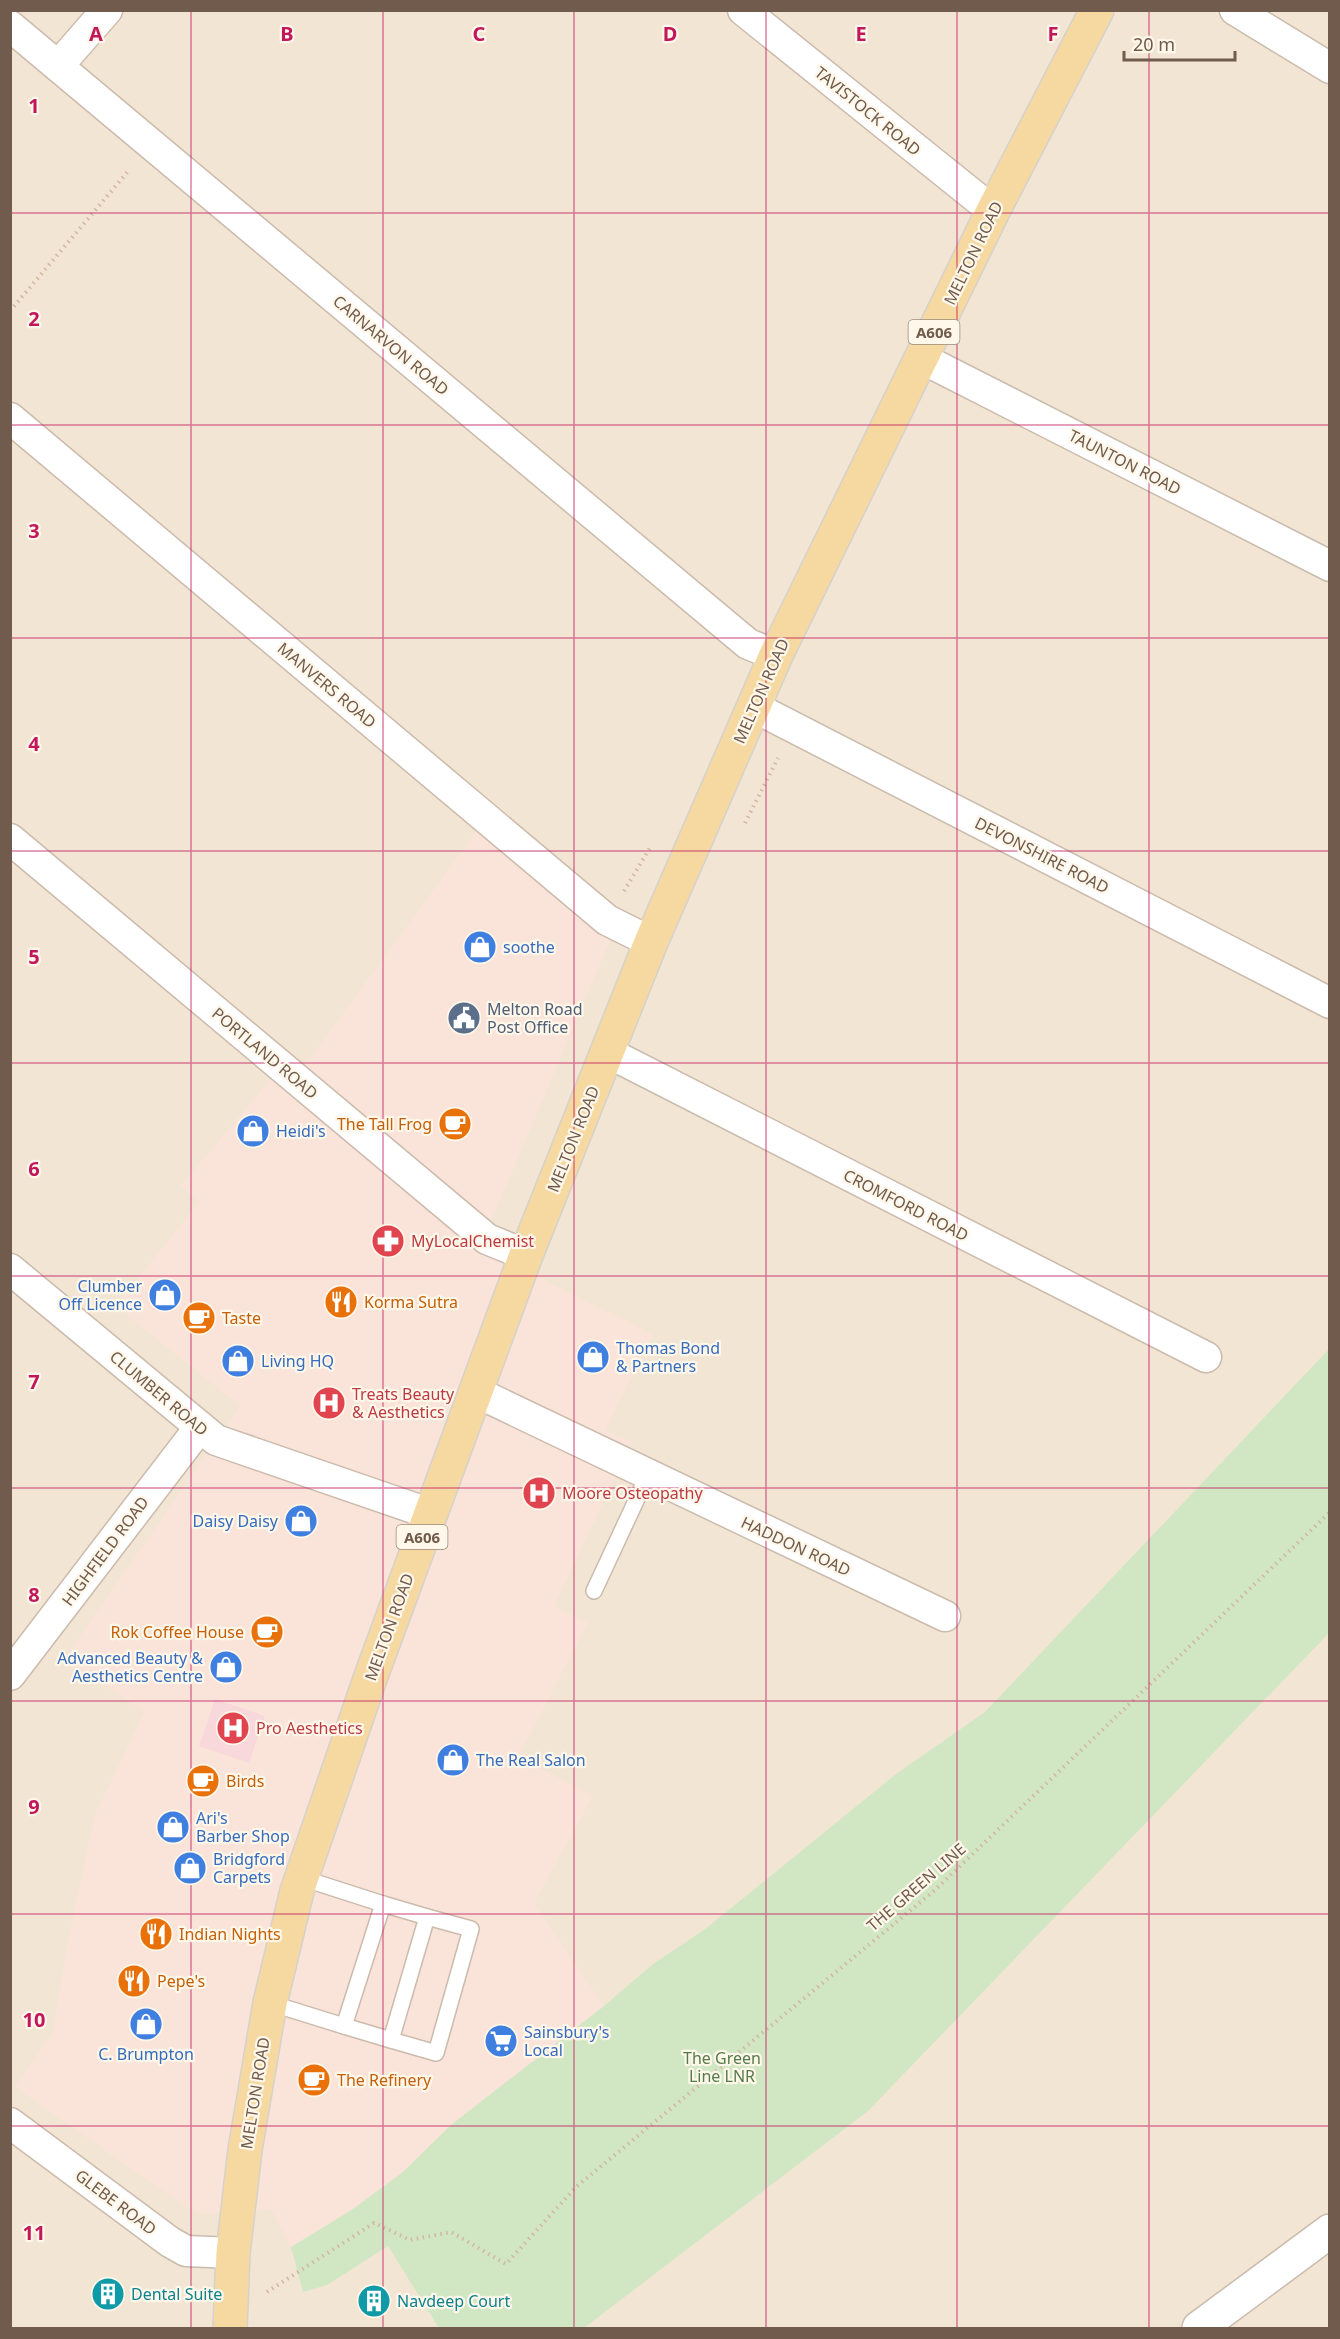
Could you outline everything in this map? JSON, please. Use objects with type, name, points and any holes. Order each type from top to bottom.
[{"type":"main road","name":"MELTON ROAD","points":[[230,2322],[233,2253],[245,2150],[270,2003],[302,1878],[371,1676],[526,1255],[651,942],[776,655],[993,211],[1097,10]]},
{"type":"street","points":[[58,66],[107,10]]},
{"type":"street","name":"TAVISTOCK ROAD","points":[[743,10],[993,211]]},
{"type":"street","points":[[1235,10],[1329,68]]},
{"type":"street","name":"CARNARVON ROAD","points":[[10,26],[748,644],[776,655]]},
{"type":"street","name":"TAUNTON ROAD","points":[[921,358],[1329,566]]},
{"type":"street","name":"MANVERS ROAD","points":[[10,418],[607,920],[651,942]]},
{"type":"street","name":"DEVONSHIRE ROAD","points":[[754,706],[1329,1003]]},
{"type":"street","name":"PORTLAND ROAD","points":[[10,839],[486,1239],[526,1255]]},
{"type":"street","name":"CROMFORD ROAD","points":[[607,1052],[1206,1358]]},
{"type":"street","name":"CLUMBER ROAD","points":[[10,1269],[216,1440],[431,1514]]},
{"type":"street","name":"HADDON ROAD","points":[[476,1392],[945,1616]]},
{"type":"street","name":"HIGHFIELD ROAD","points":[[10,1675],[200,1427]]},
{"type":"street","name":"GLEBE ROAD","points":[[10,2123],[170,2242],[186,2251],[233,2253]]},
{"type":"street","points":[[1198,2328],[1329,2232]]},
{"type":"lane","points":[[594,1591],[648,1475]]},
{"type":"lane","points":[[270,2003],[436,2053],[471,1929],[302,1878]]},
{"type":"lane","points":[[344,2026],[383,1904]]},
{"type":"lane","points":[[391,2040],[427,1917]]},
{"type":"path","points":[[10,311],[151,144]]},
{"type":"path","points":[[742,828],[794,727]]},
{"type":"path","points":[[607,920],[650,847]]},
{"type":"path","name":"THE GREEN LINE","points":[[230,2322],[374,2223],[410,2240],[451,2232],[506,2264],[576,2187],[935,1890],[1329,1512]]},
{"type":"shaded area","points":[[11,11],[1329,11],[1329,2328],[11,2328]]},
{"type":"shaded area","points":[[476,832],[611,938],[480,1248],[653,1334],[605,1431],[632,1442],[554,1606],[588,1623],[518,1757],[593,1796],[534,1903],[604,2006],[451,2125],[403,2172],[353,2209],[291,2247],[271,2209],[203,2214],[186,2207],[15,2087],[53,2032],[68,1940],[95,1815],[144,1712],[65,1658],[240,1406],[116,1306],[199,1202],[181,1186],[274,1075],[290,1086]]},
{"type":"shaded area","name":"Pro Aesthetics","points":[[215,1699],[265,1716],[249,1763],[199,1746]]},
{"type":"green space","name":"The Green Line LNR","points":[[1329,1349],[1329,1633],[868,2111],[584,2328],[439,2328],[388,2246],[327,2285],[303,2292],[291,2247],[353,2209],[403,2172],[451,2125],[604,2006],[653,1964],[704,1930],[896,1774],[985,1712]]},
{"type":"place","name":"soothe","points":[[480,947]]},
{"type":"place","name":"Melton Road Post Office","points":[[464,1018]]},
{"type":"place","name":"The Tall Frog","points":[[455,1124]]},
{"type":"place","name":"Heidi's","points":[[253,1131]]},
{"type":"place","name":"MyLocalChemist","points":[[388,1241]]},
{"type":"place","name":"Clumber Off Licence","points":[[165,1295]]},
{"type":"place","name":"Korma Sutra","points":[[341,1302]]},
{"type":"place","name":"Taste","points":[[199,1318]]},
{"type":"place","name":"Thomas Bond & Partners","points":[[593,1357]]},
{"type":"place","name":"Living HQ","points":[[238,1361]]},
{"type":"place","name":"Treats Beauty & Aesthetics","points":[[329,1403]]},
{"type":"place","name":"Moore Osteopathy","points":[[539,1493]]},
{"type":"place","name":"Daisy Daisy","points":[[301,1521]]},
{"type":"place","name":"Rok Coffee House","points":[[267,1632]]},
{"type":"place","name":"Advanced Beauty & Aesthetics Centre","points":[[226,1667]]},
{"type":"place","name":"Pro Aesthetics","points":[[233,1728]]},
{"type":"place","name":"The Real Salon","points":[[453,1760]]},
{"type":"place","name":"Birds","points":[[203,1781]]},
{"type":"place","name":"Ari's Barber Shop","points":[[173,1827]]},
{"type":"place","name":"Bridgford Carpets","points":[[190,1868]]},
{"type":"place","name":"Indian Nights","points":[[156,1934]]},
{"type":"place","name":"Pepe's","points":[[134,1981]]},
{"type":"place","name":"C. Brumpton","points":[[146,2024]]},
{"type":"place","name":"Sainsbury's Local","points":[[501,2041]]},
{"type":"place","name":"The Refinery","points":[[314,2080]]},
{"type":"place","name":"Dental Suite","points":[[108,2294]]},
{"type":"place","name":"Navdeep Court","points":[[374,2301]]}]
